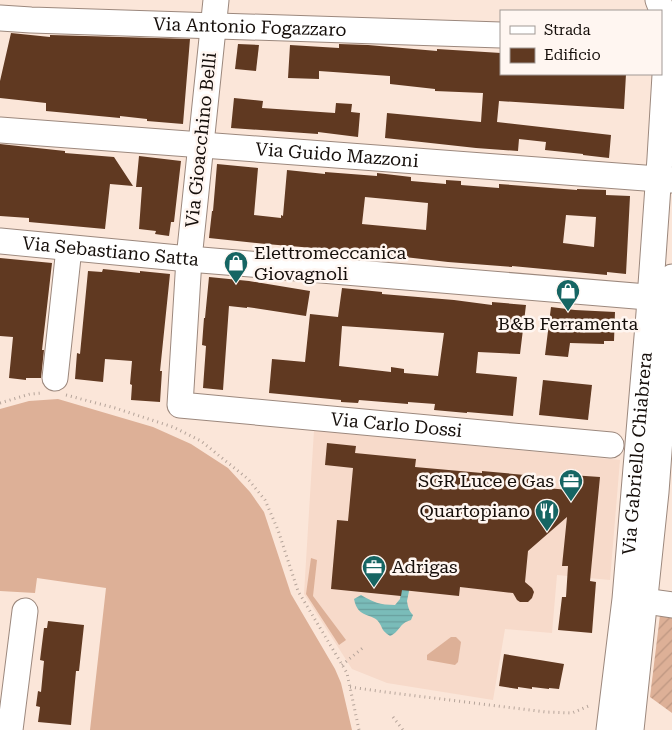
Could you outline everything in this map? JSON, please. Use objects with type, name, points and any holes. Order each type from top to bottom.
[{"type":"street","name":"Via Gioacchino Belli","points":[[180,405],[189,259],[216,0]]},
{"type":"street","name":"Via Gabriello Chiabrera","points":[[631,730],[656,492],[666,293],[667,42],[666,21],[662,10]]},
{"type":"street","name":"Via Antonio Fogazzaro","points":[[0,18],[500,35]]},
{"type":"street","name":"Via Guido Mazzoni","points":[[0,130],[665,179]]},
{"type":"street","name":"Via Sebastiano Satta","points":[[0,241],[189,259],[666,293]]},
{"type":"street","points":[[56,388],[69,248]]},
{"type":"street","name":"Via Gabriello Chiabrera","points":[[609,730],[666,293]]},
{"type":"street","name":"Via Carlo Dossi","points":[[180,405],[611,445]]},
{"type":"street","points":[[646,601],[672,605]]},
{"type":"street","points":[[10,730],[25,611]]},
{"type":"path","points":[[0,403],[56,388],[173,428],[201,441],[248,479],[265,500],[278,530],[298,592],[347,673],[359,730]]},
{"type":"path","points":[[342,665],[365,646]]},
{"type":"path","points":[[350,687],[546,712],[572,713],[593,704]]},
{"type":"path","points":[[393,718],[403,730]]},
{"type":"shaded area","points":[[58,399],[153,427],[191,444],[228,468],[250,492],[264,512],[291,594],[335,669],[341,683],[352,730],[90,730],[106,588],[37,578],[35,593],[0,591],[0,409],[29,401]]},
{"type":"shaded area","points":[[314,430],[620,460],[610,580],[557,575],[552,633],[505,629],[493,700],[387,683],[352,669],[304,594]]},
{"type":"shaded area","points":[[311,558],[317,560],[313,596],[346,640],[339,645],[306,594]]},
{"type":"shaded area","points":[[660,615],[672,617],[672,713],[650,697]]},
{"type":"shaded area","points":[[451,637],[456,637],[461,642],[458,662],[455,665],[427,660],[427,655]]},
{"type":"water","points":[[406,560],[412,576],[407,601],[413,615],[411,620],[404,623],[390,636],[376,619],[359,610],[354,599],[361,595],[377,603],[395,605],[400,599]]},
{"type":"building","points":[[11,33],[50,37],[50,35],[190,39],[183,124],[147,121],[147,119],[120,116],[120,118],[46,111],[46,103],[0,98],[0,81]]},
{"type":"building","points":[[238,44],[259,45],[256,71],[235,69]]},
{"type":"building","points":[[339,44],[437,51],[437,49],[500,53],[500,75],[626,75],[624,109],[499,101],[497,122],[611,135],[609,158],[545,150],[546,142],[519,139],[518,151],[385,138],[387,113],[481,122],[483,93],[435,91],[435,89],[390,84],[390,76],[319,71],[319,79],[288,78],[290,45],[339,48]]},
{"type":"building","points":[[234,98],[263,101],[262,108],[335,113],[336,103],[352,104],[351,112],[360,113],[358,137],[318,132],[318,134],[231,128]]},
{"type":"building","points":[[0,144],[65,151],[65,153],[114,157],[133,186],[110,184],[105,229],[29,222],[29,218],[0,216]]},
{"type":"building","points":[[139,156],[181,161],[174,222],[171,222],[169,236],[155,234],[156,231],[139,229],[142,187],[136,187]]},
{"type":"building","points":[[217,164],[258,168],[254,215],[281,218],[281,215],[283,216],[287,170],[377,176],[377,173],[411,177],[411,181],[446,184],[446,180],[461,181],[461,185],[499,188],[499,184],[577,190],[606,190],[606,195],[630,196],[626,274],[607,272],[607,275],[448,262],[209,238]],"holes":[[[365,197],[428,203],[426,230],[362,224]],[[566,215],[596,217],[594,247],[563,243]]]},
{"type":"building","points":[[0,258],[52,263],[42,350],[44,350],[41,378],[26,378],[26,380],[9,378],[13,337],[0,336]]},
{"type":"building","points":[[103,269],[170,274],[160,371],[162,371],[160,402],[131,400],[132,361],[105,359],[103,382],[75,379],[77,353],[80,354],[88,271],[102,272]]},
{"type":"building","points":[[209,277],[249,281],[310,291],[306,316],[229,306],[223,390],[203,388],[206,346],[202,345]]},
{"type":"building","points":[[342,288],[492,305],[492,302],[526,305],[520,354],[478,352],[476,373],[517,377],[513,416],[434,410],[435,404],[359,400],[358,403],[341,402],[341,400],[269,393],[272,359],[305,362],[310,314],[338,317]],"holes":[[[342,326],[444,333],[438,376],[404,373],[404,369],[391,367],[391,372],[339,366]]]},
{"type":"building","points":[[551,307],[615,312],[614,341],[604,341],[604,344],[570,343],[568,357],[545,355]]},
{"type":"building","points":[[543,380],[592,385],[588,420],[539,415]]},
{"type":"building","points":[[327,443],[356,446],[355,453],[416,459],[415,467],[536,476],[535,487],[569,490],[571,475],[600,477],[590,581],[596,582],[592,633],[558,630],[562,597],[566,597],[568,566],[562,566],[567,517],[528,551],[525,582],[534,592],[528,602],[520,602],[513,593],[460,587],[459,596],[402,590],[401,596],[331,589],[337,520],[348,521],[353,468],[325,465]]},
{"type":"building","points":[[48,621],[84,625],[79,671],[76,671],[71,725],[38,722],[40,707],[36,706],[38,691],[41,692],[44,661],[40,660],[44,628],[47,628]]},
{"type":"building","points":[[504,654],[564,664],[559,689],[518,687],[518,689],[499,686]]},
{"type":"place","name":"Elettromeccanica Giovagnoli","points":[[236,284]]},
{"type":"place","name":"B&B Ferramenta","points":[[568,312]]},
{"type":"place","name":"SGR Luce e Gas","points":[[571,502]]},
{"type":"place","name":"Quartopiano","points":[[547,532]]},
{"type":"place","name":"Adrigas","points":[[374,588]]}]
